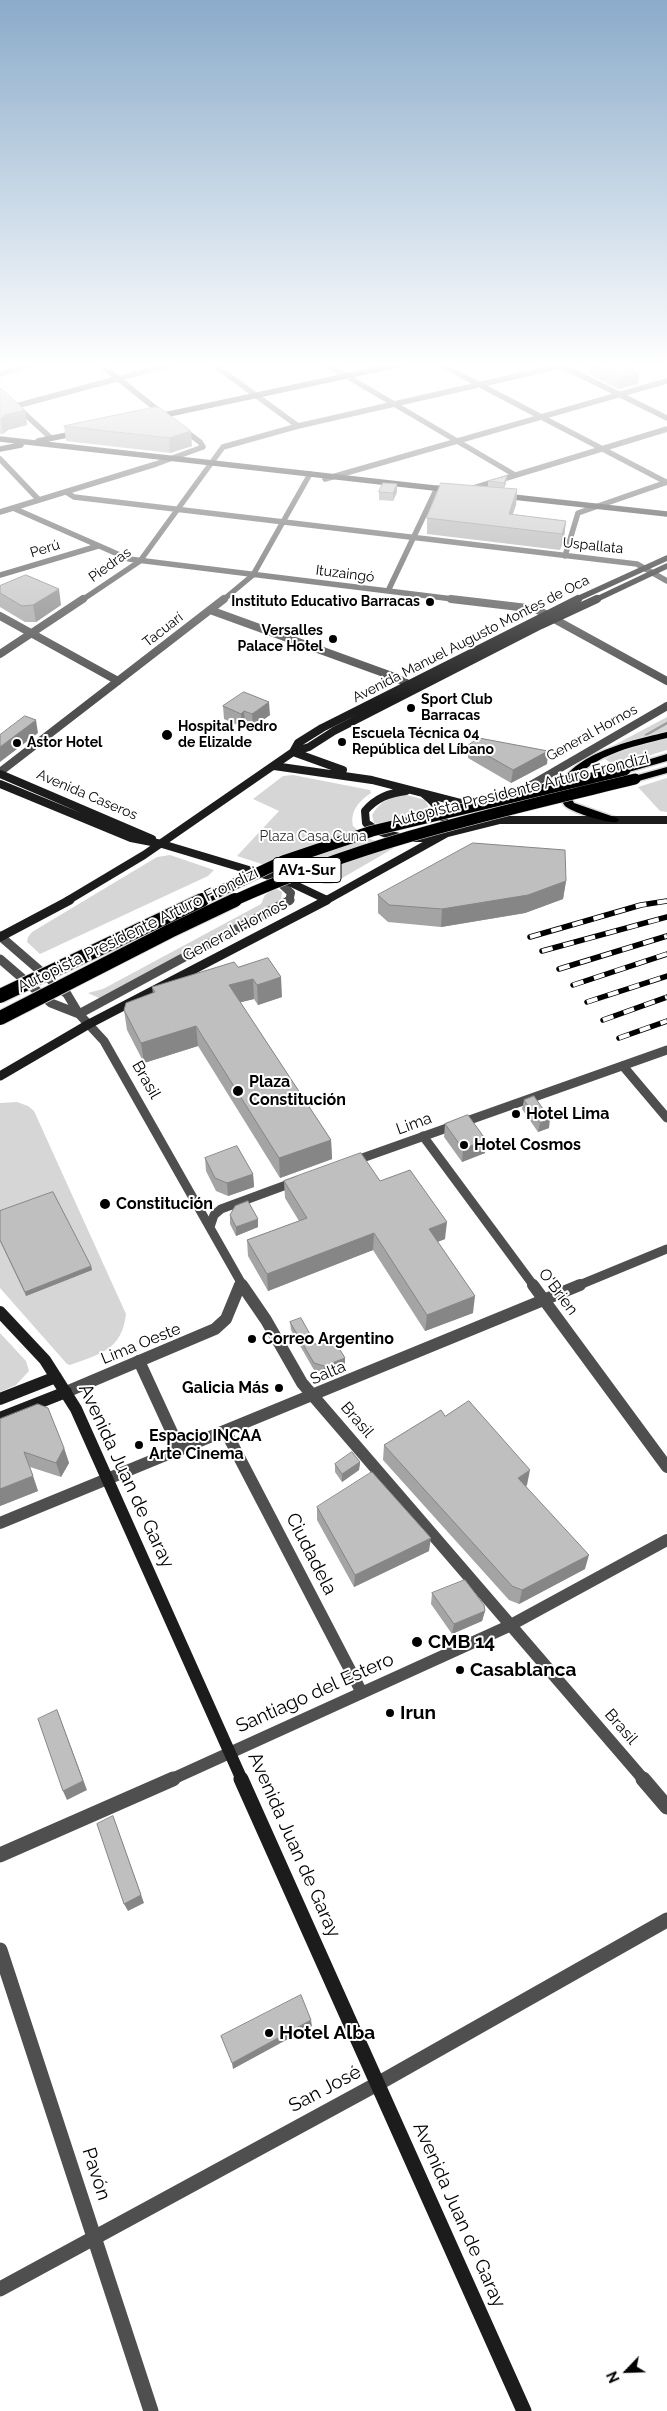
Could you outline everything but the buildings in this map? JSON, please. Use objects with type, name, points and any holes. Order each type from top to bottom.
[{"type":"highway","points":[[469,805],[495,808],[507,807],[564,785],[581,767],[607,753],[667,735]]},
{"type":"highway","name":"Autopista Presidente Arturo Frondizi","points":[[0,996],[284,861],[372,831],[625,770],[667,757]]},
{"type":"highway","name":"Autopista Presidente Arturo Frondizi","points":[[0,1018],[244,895],[345,855],[418,832],[667,770]]},
{"type":"highway","points":[[564,785],[562,792],[570,805],[613,820]]},
{"type":"main road","points":[[312,477],[463,493],[481,493]]},
{"type":"main road","points":[[321,477],[456,494]]},
{"type":"main road","points":[[463,493],[474,496]]},
{"type":"main road","points":[[500,495],[667,514]]},
{"type":"main road","points":[[492,498],[667,518]]},
{"type":"main road","name":"Avenida Manuel Augusto Montes de Oca","points":[[293,752],[298,743],[322,728],[408,683],[544,614],[667,558]]},
{"type":"main road","name":"Avenida Manuel Augusto Montes de Oca","points":[[0,936],[84,892],[162,844],[293,752],[309,747],[334,731],[554,619],[667,566]]},
{"type":"main road","points":[[293,752],[372,780],[469,805]]},
{"type":"main road","points":[[274,766],[372,780]]},
{"type":"main road","name":"Avenida Caseros","points":[[0,773],[162,844],[276,880],[290,882],[325,899]]},
{"type":"main road","name":"Avenida Caseros","points":[[0,784],[131,838],[162,844]]},
{"type":"main road","points":[[400,792],[418,792],[433,802],[441,812],[445,820],[443,835],[399,838],[382,833],[366,823],[365,811],[380,798],[400,792]]},
{"type":"main road","name":"General Hornos","points":[[0,1076],[89,1024],[325,899],[344,891],[443,835],[477,824],[517,820],[667,820]]},
{"type":"main road","name":"Avenida Juan de Garay","points":[[0,1312],[45,1360],[66,1392],[108,1479],[524,2411]]},
{"type":"main road","points":[[0,1399],[56,1378]]},
{"type":"main road","name":"Lima Oeste","points":[[0,1418],[66,1392]]},
{"type":"street","points":[[17,477],[39,500]]},
{"type":"street","points":[[0,512],[116,477]]},
{"type":"street","name":"Piedras","points":[[0,654],[140,561],[200,477]]},
{"type":"street","name":"Tacuarí","points":[[0,773],[210,610],[252,575],[309,477]]},
{"type":"street","points":[[325,479],[333,477]]},
{"type":"street","points":[[456,494],[511,477]]},
{"type":"street","points":[[565,556],[578,513],[666,482]]},
{"type":"street","points":[[388,591],[436,490]]},
{"type":"street","name":"Uspallata","points":[[66,492],[74,497],[177,510],[415,536],[637,564],[646,567],[667,581]]},
{"type":"street","name":"Ituzaingó","points":[[13,508],[129,559],[536,609],[667,681]]},
{"type":"street","name":"Perú","points":[[0,575],[98,546]]},
{"type":"street","points":[[210,610],[408,683],[417,688]]},
{"type":"street","points":[[0,616],[118,681]]},
{"type":"street","name":"General Hornos","points":[[531,785],[545,775],[667,706]]},
{"type":"street","name":"General Hornos","points":[[79,1014],[287,903],[291,899],[292,894],[276,880]]},
{"type":"street","name":"Brasil","points":[[0,936],[67,994],[79,1014],[105,1043],[241,1283],[266,1320],[302,1383],[509,1626],[667,1807]]},
{"type":"street","name":"Brasil","points":[[0,959],[51,1003],[79,1014]]},
{"type":"street","name":"Lima","points":[[343,1165],[667,1050]]},
{"type":"street","points":[[623,1066],[667,1118]]},
{"type":"street","name":"O'Brien","points":[[423,1136],[667,1467]]},
{"type":"street","points":[[210,1227],[214,1215],[221,1209],[308,1177]]},
{"type":"street","name":"Salta","points":[[0,1523],[314,1396],[666,1250]]},
{"type":"street","name":"Lima Oeste","points":[[66,1392],[215,1329],[226,1318],[235,1302],[241,1283]]},
{"type":"street","points":[[139,1361],[180,1450]]},
{"type":"street","name":"Ciudadela","points":[[226,1432],[362,1693]]},
{"type":"street","name":"Santiago del Estero","points":[[0,1856],[509,1626],[667,1540]]},
{"type":"street","name":"San José","points":[[0,2289],[94,2236],[379,2083],[667,1920]]},
{"type":"street","name":"Pavón","points":[[0,1950],[151,2411]]},
{"type":"green space","points":[[667,717],[667,732],[607,749]]},
{"type":"green space","points":[[667,737],[667,750],[615,766],[605,759],[623,749]]},
{"type":"green space","name":"Plaza Casa Cuna","points":[[293,775],[370,790],[371,793],[359,803],[354,811],[353,826],[365,837],[394,848],[332,884],[324,884],[237,856],[279,811],[253,799],[283,776]]},
{"type":"green space","points":[[667,778],[667,812],[660,811],[638,787]]},
{"type":"green space","name":"Plaza Casa Cuna","points":[[407,795],[425,800],[430,810],[379,824],[374,823],[372,815],[382,803],[391,798]]},
{"type":"green space","points":[[170,855],[214,870],[208,876],[40,954],[27,942],[32,932],[157,857]]},
{"type":"green space","points":[[275,888],[282,892],[281,900],[104,997],[99,998],[88,993],[103,989],[261,904],[265,895]]},
{"type":"green space","points":[[17,1102],[28,1106],[34,1111],[126,1314],[120,1336],[108,1349],[100,1354],[70,1365],[67,1364],[0,1288],[0,1103]]},
{"type":"green space","points":[[0,1333],[26,1361],[29,1371],[16,1385],[0,1392]]},
{"type":"waterway","points":[[646,735],[667,723]]},
{"type":"railway","points":[[530,937],[641,905],[667,901]]},
{"type":"railway","points":[[542,951],[667,917]]},
{"type":"railway","points":[[559,969],[667,936]]},
{"type":"railway","points":[[573,985],[667,954]]},
{"type":"railway","points":[[587,1002],[667,976]]},
{"type":"railway","points":[[603,1020],[667,997]]},
{"type":"railway","points":[[619,1038],[667,1021]]},
{"type":"place","name":"Instituto Educativo Barracas","points":[[430,602]]},
{"type":"place","name":"Versalles Palace Hotel","points":[[333,639]]},
{"type":"place","name":"Sport Club Barracas","points":[[411,708]]},
{"type":"place","name":"Hospital Pedro de Elizalde","points":[[167,735]]},
{"type":"place","name":"Escuela Técnica 04 República del Líbano","points":[[342,742]]},
{"type":"place","name":"Astor Hotel","points":[[17,743]]},
{"type":"place","name":"Plaza Constitución","points":[[238,1091]]},
{"type":"place","name":"Hotel Lima","points":[[516,1114]]},
{"type":"place","name":"Hotel Cosmos","points":[[464,1145]]},
{"type":"place","name":"Constitución","points":[[105,1204]]},
{"type":"place","name":"Correo Argentino","points":[[252,1339]]},
{"type":"place","name":"Galicia Más","points":[[279,1388]]},
{"type":"place","name":"Espacio INCAA Arte Cinema","points":[[139,1445]]},
{"type":"place","name":"CMB 14","points":[[417,1642]]},
{"type":"place","name":"Casablanca","points":[[460,1670]]},
{"type":"place","name":"Irun","points":[[390,1713]]},
{"type":"place","name":"Hotel Alba","points":[[269,2033]]}]
